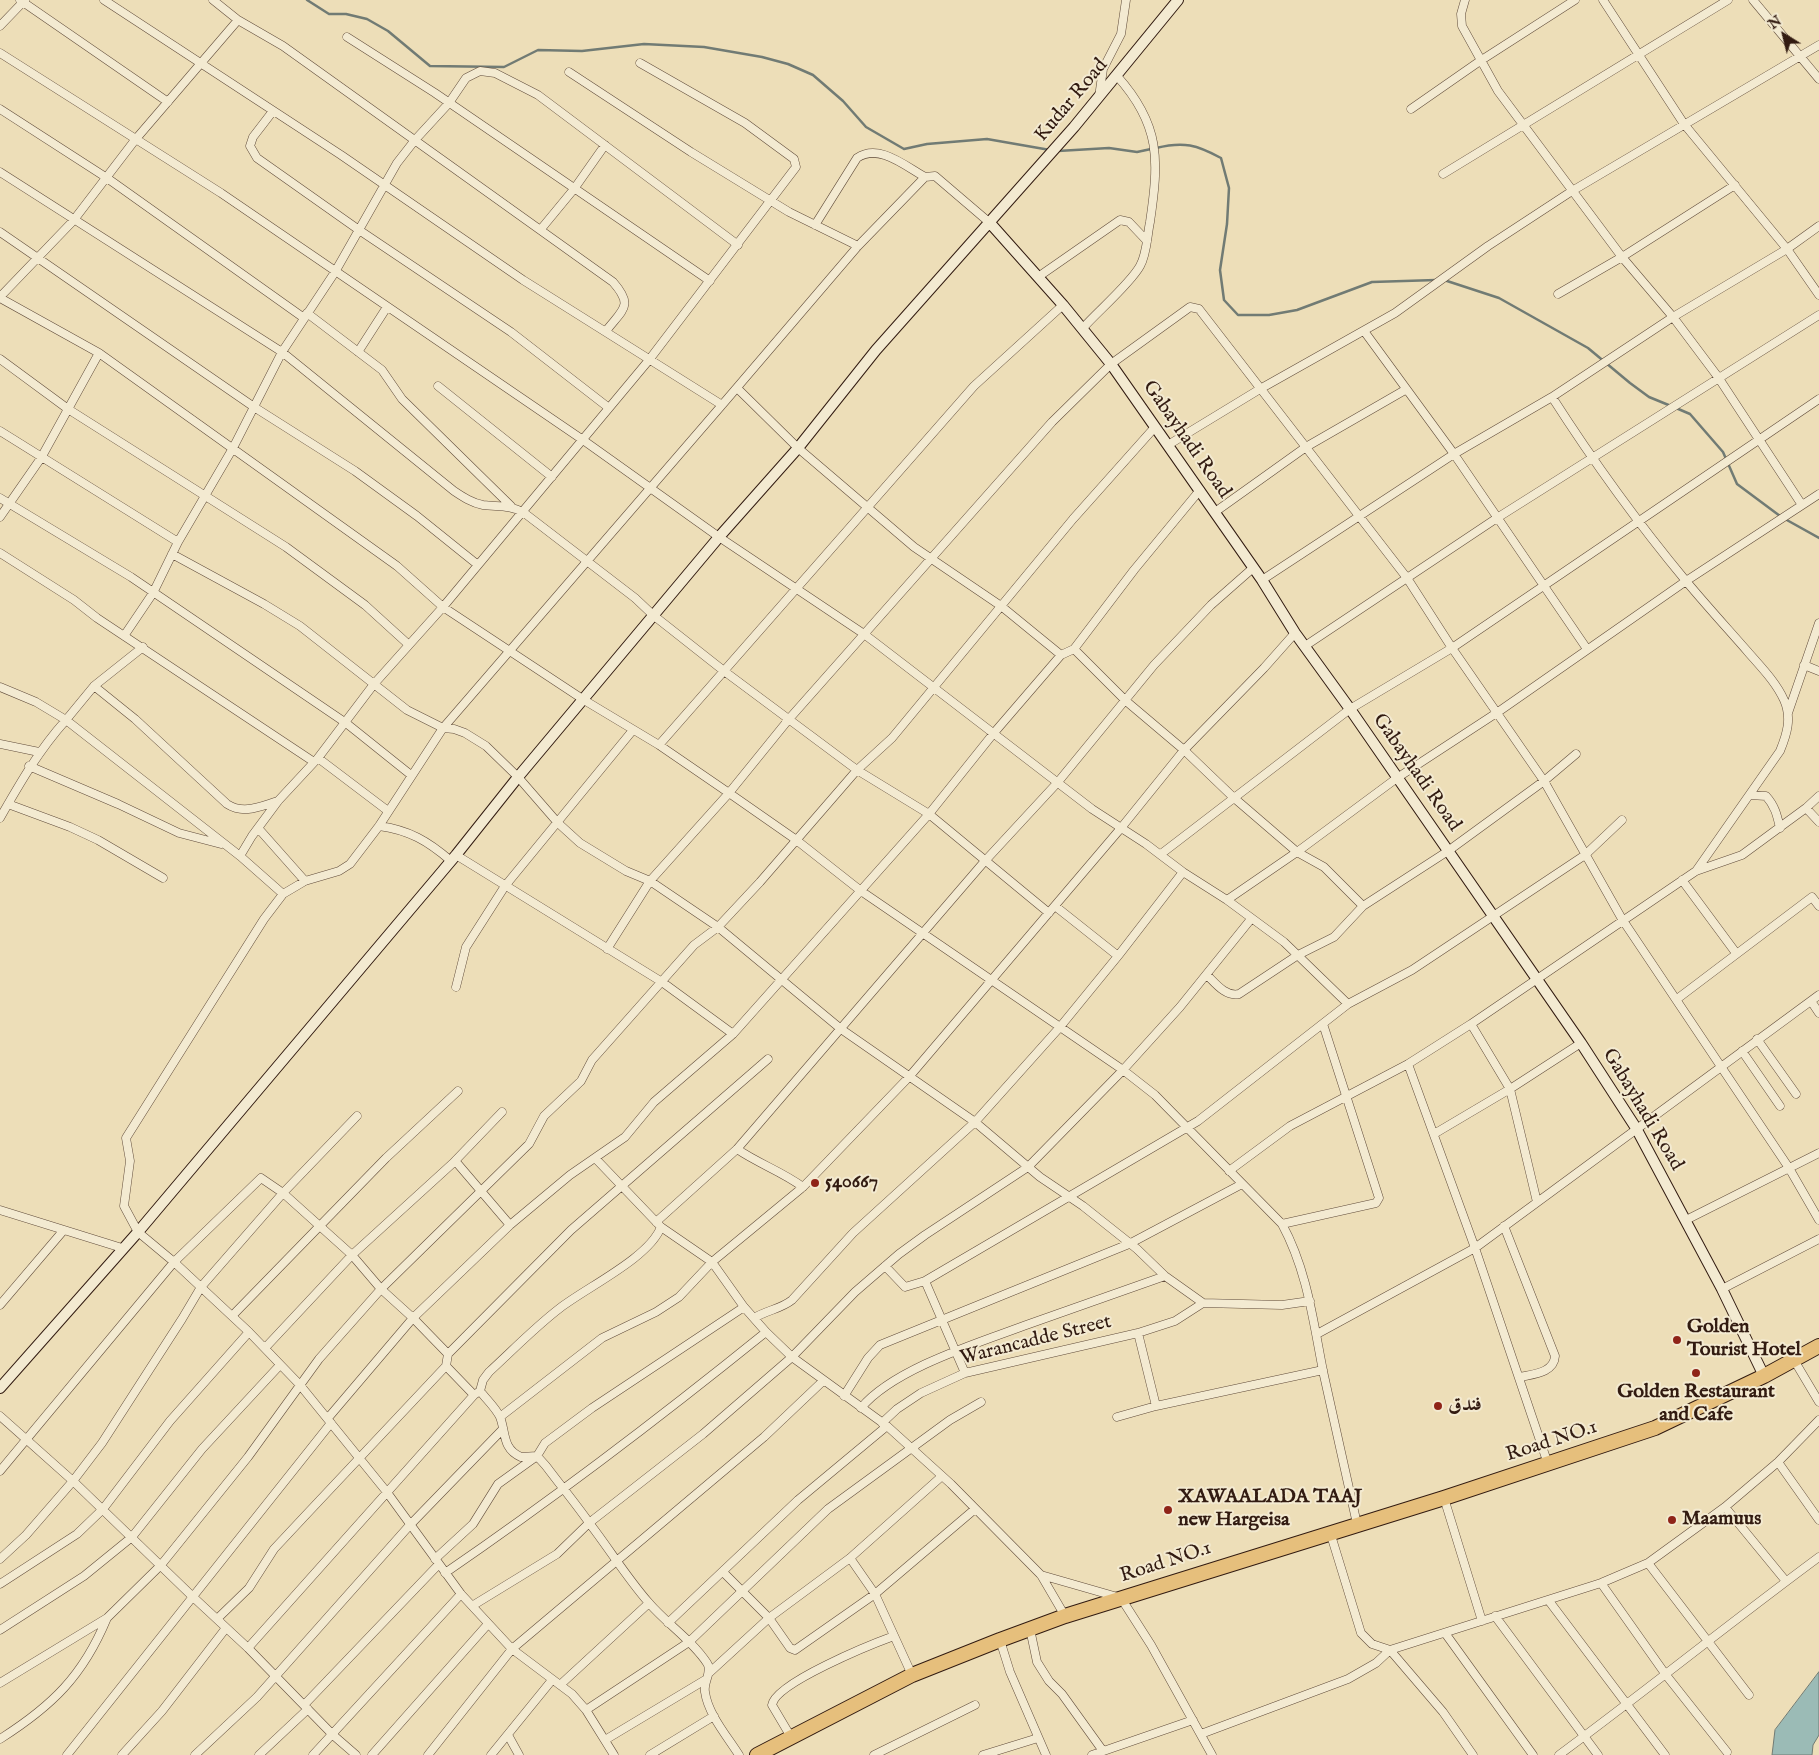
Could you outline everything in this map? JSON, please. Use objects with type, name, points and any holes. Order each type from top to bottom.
[{"type":"highway","name":"Road NO.1","points":[[757,1755],[912,1675],[1000,1640],[1065,1616],[1444,1498],[1656,1428],[1764,1376],[1819,1346]]},
{"type":"street","points":[[104,0],[384,185],[523,280],[722,405]]},
{"type":"street","points":[[213,0],[238,20],[283,46],[613,282],[625,296],[624,307],[606,331]]},
{"type":"street","points":[[1099,97],[1103,70],[1121,34],[1126,0]]},
{"type":"street","name":"Kudar Road","points":[[0,1388],[138,1232],[453,858],[518,776],[584,700],[653,615],[798,448],[876,350],[990,223],[1099,97],[1178,0]]},
{"type":"street","points":[[1465,0],[1461,14],[1462,26],[1498,91],[1622,257],[1673,317],[1718,377],[1802,505]]},
{"type":"street","points":[[1411,109],[1480,60],[1575,0]]},
{"type":"street","points":[[1603,0],[1684,124],[1787,249],[1819,295]]},
{"type":"street","points":[[1444,174],[1728,0]]},
{"type":"street","points":[[1753,0],[1819,80]]},
{"type":"street","points":[[0,26],[23,1],[168,102]]},
{"type":"street","points":[[238,20],[135,140],[73,221],[0,298],[99,353],[397,566],[443,608],[584,700],[659,745],[795,839],[861,891],[1123,1070],[1155,1096],[1282,1224],[1297,1255],[1310,1302],[1357,1524]]},
{"type":"street","points":[[347,36],[710,281]]},
{"type":"street","points":[[1168,445],[1260,388],[1364,331],[1411,302],[1488,246],[1572,191],[1819,44]]},
{"type":"street","points":[[0,53],[221,193],[334,272],[583,440],[719,537],[864,634],[1058,782],[1251,919],[1298,955],[1348,1004]]},
{"type":"street","points":[[240,856],[278,801],[316,760],[374,684],[443,608],[649,360],[796,168],[794,160],[745,123],[640,63]]},
{"type":"street","points":[[124,636],[153,592],[178,542],[233,448],[282,352],[334,272],[404,152],[449,104],[466,78],[480,71],[495,73],[538,95],[738,245]]},
{"type":"street","points":[[569,72],[691,152],[789,212],[858,246]]},
{"type":"street","points":[[1083,328],[1139,268],[1147,241],[1154,190],[1156,152],[1149,125],[1142,108],[1117,76]]},
{"type":"street","points":[[0,109],[107,178],[306,315],[382,370],[402,399],[511,506],[523,512],[635,598],[653,615],[724,671],[857,770],[929,814],[984,862],[1118,956]]},
{"type":"street","points":[[273,111],[253,137],[250,146],[257,158],[359,230],[511,332],[609,408]]},
{"type":"street","points":[[541,229],[574,189],[605,145]]},
{"type":"street","points":[[815,225],[857,158],[866,152],[878,152],[925,177],[935,176],[990,223]]},
{"type":"street","points":[[0,172],[73,221],[282,352],[454,491],[470,501],[484,505],[511,506]]},
{"type":"street","points":[[614,1755],[586,1710],[560,1685],[512,1649],[460,1594],[409,1526],[386,1491],[300,1385],[249,1332],[174,1262],[138,1232],[124,1206],[130,1161],[126,1138],[264,919],[283,894],[304,881],[339,871],[350,864],[379,826],[443,728],[588,563],[649,488],[738,389],[858,246],[925,177]]},
{"type":"street","points":[[1558,294],[1622,257],[1736,185]]},
{"type":"street","points":[[1038,277],[1120,220],[1129,222],[1147,241]]},
{"type":"street","name":"Gabayhadi Road","points":[[990,223],[1083,328],[1111,364],[1254,568],[1304,646],[1350,709],[1581,1042],[1636,1128],[1722,1289],[1764,1376]]},
{"type":"street","points":[[1262,580],[1454,454],[1552,397],[1673,317],[1787,249],[1819,226]]},
{"type":"street","points":[[0,232],[39,257],[254,407],[355,471],[417,516],[478,566]]},
{"type":"street","points":[[659,745],[974,386],[1063,305]]},
{"type":"street","points":[[607,949],[650,881],[729,793],[789,719],[1052,422],[1111,364],[1194,306],[1199,309],[1407,578],[1452,648],[1498,712],[1544,782],[1622,919],[1720,1068],[1790,1168],[1819,1220]]},
{"type":"street","points":[[358,352],[387,308]]},
{"type":"street","points":[[1304,646],[1497,518],[1819,315]]},
{"type":"street","points":[[1364,331],[1454,454],[1587,649]]},
{"type":"street","points":[[0,517],[41,458],[99,353]]},
{"type":"street","points":[[0,359],[68,409],[286,547],[365,605],[409,646]]},
{"type":"street","points":[[438,386],[552,477]]},
{"type":"street","points":[[738,389],[798,448],[866,507],[931,559],[1001,606],[1061,654]]},
{"type":"street","points":[[1215,512],[1306,447],[1406,390]]},
{"type":"street","points":[[1552,397],[1591,458],[1640,522],[1686,581],[1773,681],[1785,701],[1788,713]]},
{"type":"street","points":[[1161,854],[1350,709],[1452,648],[1640,522],[1758,438],[1819,399]]},
{"type":"street","points":[[0,1683],[107,1618],[161,1565],[242,1464],[320,1359],[380,1289],[529,1144],[544,1116],[581,1080],[592,1060],[694,945],[718,927],[760,882],[795,839],[857,770],[892,738],[1073,519],[1155,426]]},
{"type":"street","points":[[0,431],[178,542]]},
{"type":"street","points":[[67,1755],[329,1420],[413,1318],[510,1225],[570,1175],[625,1138],[654,1102],[733,1034],[782,982],[929,814],[993,734],[1061,654],[1074,650],[1134,570],[1200,490]]},
{"type":"street","points":[[1226,900],[1297,852],[1397,778],[1498,712],[1686,581],[1819,494]]},
{"type":"street","points":[[0,498],[131,577],[346,723],[411,775]]},
{"type":"street","points":[[0,554],[74,600],[124,636],[316,760],[388,811]]},
{"type":"street","points":[[172,554],[292,622],[407,710],[443,728],[454,729],[476,738],[518,776],[558,824],[602,858],[650,881],[718,927],[840,1030],[975,1122],[1028,1167],[1129,1244],[1165,1276],[1203,1303],[1282,1305],[1310,1302]]},
{"type":"street","points":[[248,1648],[386,1491],[477,1393],[489,1372],[560,1308],[623,1265],[652,1242],[659,1224],[737,1149],[984,862],[1058,782],[1175,642],[1211,605],[1254,568]]},
{"type":"street","points":[[1696,870],[1780,752],[1787,733],[1788,713],[1819,623]]},
{"type":"street","points":[[500,1417],[602,1338],[656,1312],[679,1297],[712,1262],[803,1187],[909,1077],[993,981],[1184,750],[1264,668],[1295,633]]},
{"type":"street","points":[[0,818],[29,766],[94,686],[143,647]]},
{"type":"street","points":[[1074,650],[1126,701],[1184,750],[1233,797],[1297,852],[1324,867],[1363,906]]},
{"type":"street","points":[[1804,665],[1819,671]]},
{"type":"street","points":[[94,686],[135,719],[234,809],[250,810],[278,801]]},
{"type":"street","points":[[0,687],[36,702],[66,720],[240,856],[283,894]]},
{"type":"street","points":[[456,987],[466,947],[504,886],[558,824],[633,730]]},
{"type":"street","points":[[0,744],[39,752]]},
{"type":"street","points":[[1207,975],[1228,993],[1239,994],[1298,955],[1334,937],[1363,906],[1448,851],[1544,782],[1576,754]]},
{"type":"street","points":[[29,766],[118,804],[179,833],[223,844]]},
{"type":"street","points":[[1750,795],[1766,796],[1777,812],[1780,828]]},
{"type":"street","points":[[1229,1171],[1290,1126],[1408,1064],[1471,1024],[1696,870],[1742,855],[1780,828],[1819,796]]},
{"type":"street","points":[[8,804],[70,826],[163,878]]},
{"type":"street","points":[[1806,808],[1819,822]]},
{"type":"street","points":[[886,1266],[905,1288],[925,1280],[1186,1127],[1348,1004],[1412,970],[1585,855],[1622,820]]},
{"type":"street","points":[[379,826],[410,832],[504,886],[662,982],[733,1034]]},
{"type":"street","points":[[258,828],[304,881]]},
{"type":"street","points":[[754,1318],[766,1311],[784,1306],[792,1300],[853,1233],[975,1122],[1060,1027],[1183,872]]},
{"type":"street","points":[[1682,880],[1736,953]]},
{"type":"street","points":[[1676,999],[1819,891]]},
{"type":"street","points":[[1812,897],[1819,906]]},
{"type":"street","points":[[472,1606],[552,1558],[590,1523],[703,1434],[792,1357],[856,1292],[886,1266],[925,1235],[1028,1167],[1123,1070],[1207,975],[1251,919]]},
{"type":"street","points":[[1316,1334],[1475,1248],[1819,995]]},
{"type":"street","points":[[1811,1001],[1819,1013]]},
{"type":"street","points":[[1282,1224],[1378,1201],[1379,1198],[1323,1024]]},
{"type":"street","points":[[1471,1024],[1510,1089],[1537,1202]]},
{"type":"street","points":[[1757,1039],[1796,1094]]},
{"type":"street","points":[[1434,1134],[1510,1089],[1581,1042]]},
{"type":"street","points":[[1742,1051],[1780,1106]]},
{"type":"street","points":[[217,1619],[249,1588],[274,1550],[446,1366],[448,1354],[571,1230],[768,1058]]},
{"type":"street","points":[[1408,1064],[1475,1248],[1548,1464]]},
{"type":"street","points":[[232,1316],[392,1152],[458,1091]]},
{"type":"street","points":[[264,1348],[352,1255],[453,1163],[502,1112]]},
{"type":"street","points":[[0,1559],[14,1548],[73,1481],[112,1429],[201,1287],[283,1193],[356,1116]]},
{"type":"street","points":[[737,1149],[755,1161],[784,1173],[803,1187]]},
{"type":"street","points":[[1686,1220],[1819,1152]]},
{"type":"street","points":[[595,1158],[659,1224],[712,1262],[744,1307],[792,1357],[885,1424],[942,1476],[1041,1575],[1065,1616]]},
{"type":"street","points":[[453,1163],[457,1163],[510,1225]]},
{"type":"street","points":[[0,1472],[174,1262],[258,1180],[265,1179],[283,1193],[352,1255],[380,1289],[413,1318],[448,1354]]},
{"type":"street","points":[[844,1396],[868,1358],[880,1345],[1129,1244],[1242,1184]]},
{"type":"street","points":[[0,1210],[122,1248]]},
{"type":"street","points":[[1504,1226],[1555,1356],[1554,1363],[1546,1370],[1520,1378]]},
{"type":"street","points":[[0,1305],[63,1231]]},
{"type":"street","points":[[1722,1289],[1819,1239]]},
{"type":"street","points":[[861,1408],[880,1389],[954,1352],[1165,1276]]},
{"type":"street","points":[[925,1280],[954,1352],[965,1373]]},
{"type":"street","name":"Warancadde Street","points":[[668,1623],[812,1488],[885,1424],[897,1409],[920,1393],[965,1373],[1138,1333],[1175,1321],[1203,1303]]},
{"type":"street","points":[[259,1755],[306,1707],[437,1561],[473,1524],[498,1484],[537,1456],[545,1443],[592,1408],[744,1307]]},
{"type":"street","points":[[0,1584],[77,1534],[102,1509],[170,1422],[249,1332]]},
{"type":"street","points":[[445,1573],[563,1489],[682,1400],[766,1332]]},
{"type":"street","points":[[1138,1333],[1156,1406]]},
{"type":"street","points":[[1794,1360],[1819,1402]]},
{"type":"street","points":[[0,1630],[84,1576],[132,1537],[202,1449],[280,1365]]},
{"type":"street","points":[[446,1366],[477,1393],[500,1417],[501,1430],[506,1444],[517,1456],[537,1456]]},
{"type":"street","points":[[1117,1417],[1156,1406],[1323,1370]]},
{"type":"street","points":[[428,1755],[512,1649],[764,1437],[823,1381]]},
{"type":"street","points":[[586,1710],[689,1642],[828,1509],[950,1420],[981,1402]]},
{"type":"street","points":[[0,1416],[132,1537],[248,1648],[334,1736],[356,1755]]},
{"type":"street","points":[[1201,1734],[1348,1679],[1376,1662],[1390,1650],[1601,1584],[1648,1563],[1725,1508],[1778,1462],[1819,1420]]},
{"type":"street","points":[[195,1755],[276,1676],[409,1526],[501,1430]]},
{"type":"street","points":[[537,1456],[590,1523],[649,1603],[689,1642],[708,1664],[705,1692],[714,1716],[739,1755]]},
{"type":"street","points":[[1778,1462],[1819,1520]]},
{"type":"street","points":[[605,1740],[707,1677],[769,1618],[850,1558],[942,1476]]},
{"type":"street","points":[[1444,1498],[1482,1620]]},
{"type":"street","points":[[1725,1508],[1785,1580]]},
{"type":"street","points":[[723,1572],[769,1618],[790,1648],[795,1650],[875,1594],[975,1509]]},
{"type":"street","points":[[1330,1532],[1361,1633],[1372,1644],[1390,1650],[1443,1712],[1473,1755]]},
{"type":"street","points":[[1559,1755],[1666,1675],[1785,1580],[1819,1557]]},
{"type":"street","points":[[850,1558],[875,1594],[912,1675]]},
{"type":"street","points":[[1648,1563],[1749,1695]]},
{"type":"street","points":[[1041,1575],[1121,1598],[1212,1755]]},
{"type":"street","points":[[1601,1584],[1666,1675],[1727,1752]]},
{"type":"street","points":[[313,1755],[334,1736],[460,1594]]},
{"type":"street","points":[[1549,1601],[1665,1755]]},
{"type":"street","points":[[560,1685],[649,1603]]},
{"type":"street","points":[[1495,1616],[1598,1755]]},
{"type":"street","points":[[0,1739],[31,1719],[62,1691],[89,1657],[107,1618]]},
{"type":"street","points":[[372,1755],[488,1624]]},
{"type":"street","points":[[122,1755],[162,1711],[226,1628]]},
{"type":"street","points":[[1030,1629],[1037,1662],[1048,1681],[1062,1694],[1103,1751]]},
{"type":"street","points":[[1445,1633],[1533,1755]]},
{"type":"street","points":[[791,1737],[772,1706],[776,1697],[801,1679],[850,1653],[894,1636]]},
{"type":"street","points":[[1000,1640],[1010,1672],[1046,1755]]},
{"type":"street","points":[[491,1755],[552,1680]]},
{"type":"street","points":[[874,1755],[975,1705]]},
{"type":"street","points":[[650,1755],[714,1716]]},
{"type":"street","points":[[1092,1755],[1193,1720]]},
{"type":"street","points":[[508,1735],[519,1755]]},
{"type":"street","points":[[983,1755],[1038,1738]]},
{"type":"water","points":[[1819,1672],[1819,1735],[1813,1745],[1812,1755],[1772,1755],[1775,1730]]},
{"type":"waterway","points":[[307,0],[329,14],[346,14],[367,19],[388,31],[430,66],[504,67],[538,50],[582,51],[644,44],[704,47],[762,57],[788,64],[813,75],[843,101],[866,127],[904,149],[927,144],[987,139],[1050,150]]},
{"type":"waterway","points":[[1156,148],[1175,145],[1197,147],[1221,158],[1229,188],[1227,224],[1220,270],[1224,300],[1238,315],[1269,315],[1297,310],[1372,282],[1436,280]]},
{"type":"waterway","points":[[1058,151],[1109,148],[1137,152],[1151,149]]},
{"type":"waterway","points":[[1444,280],[1499,298],[1588,348],[1649,397],[1671,406]]},
{"type":"waterway","points":[[1676,408],[1690,414],[1723,452],[1737,484],[1780,516]]},
{"type":"waterway","points":[[1785,519],[1819,538]]},
{"type":"place","name":"540667","points":[[815,1183]]},
{"type":"place","name":"Golden Tourist Hotel","points":[[1677,1340]]},
{"type":"place","name":"Golden Restaurant and Cafe","points":[[1696,1373]]},
{"type":"place","name":"فندق","points":[[1438,1406]]},
{"type":"place","name":"XAWAALADA TAAJ new Hargeisa","points":[[1168,1510]]},
{"type":"place","name":"Maamuus","points":[[1672,1520]]}]
